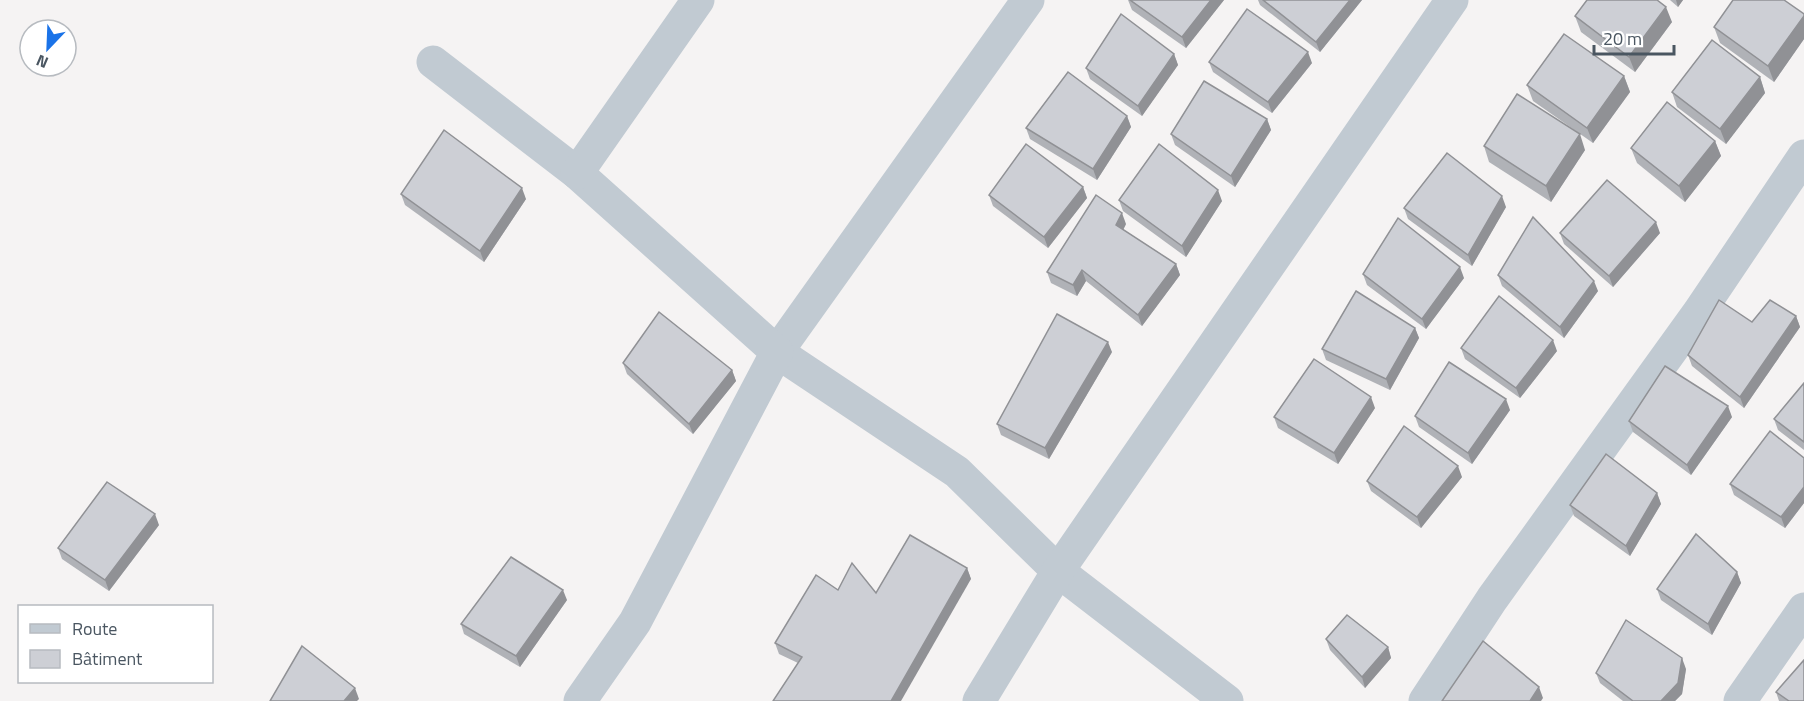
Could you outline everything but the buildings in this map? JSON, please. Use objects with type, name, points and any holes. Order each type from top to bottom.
[{"type":"street","points":[[577,173],[698,0]]},
{"type":"street","points":[[580,701],[635,622],[777,352],[1028,0]]},
{"type":"street","points":[[979,701],[1058,571],[1452,0]]},
{"type":"street","points":[[433,62],[577,173],[777,352],[957,472],[1058,571],[1227,701]]},
{"type":"street","points":[[1425,701],[1492,599],[1699,312],[1804,156]]},
{"type":"street","points":[[1740,701],[1804,609]]}]
